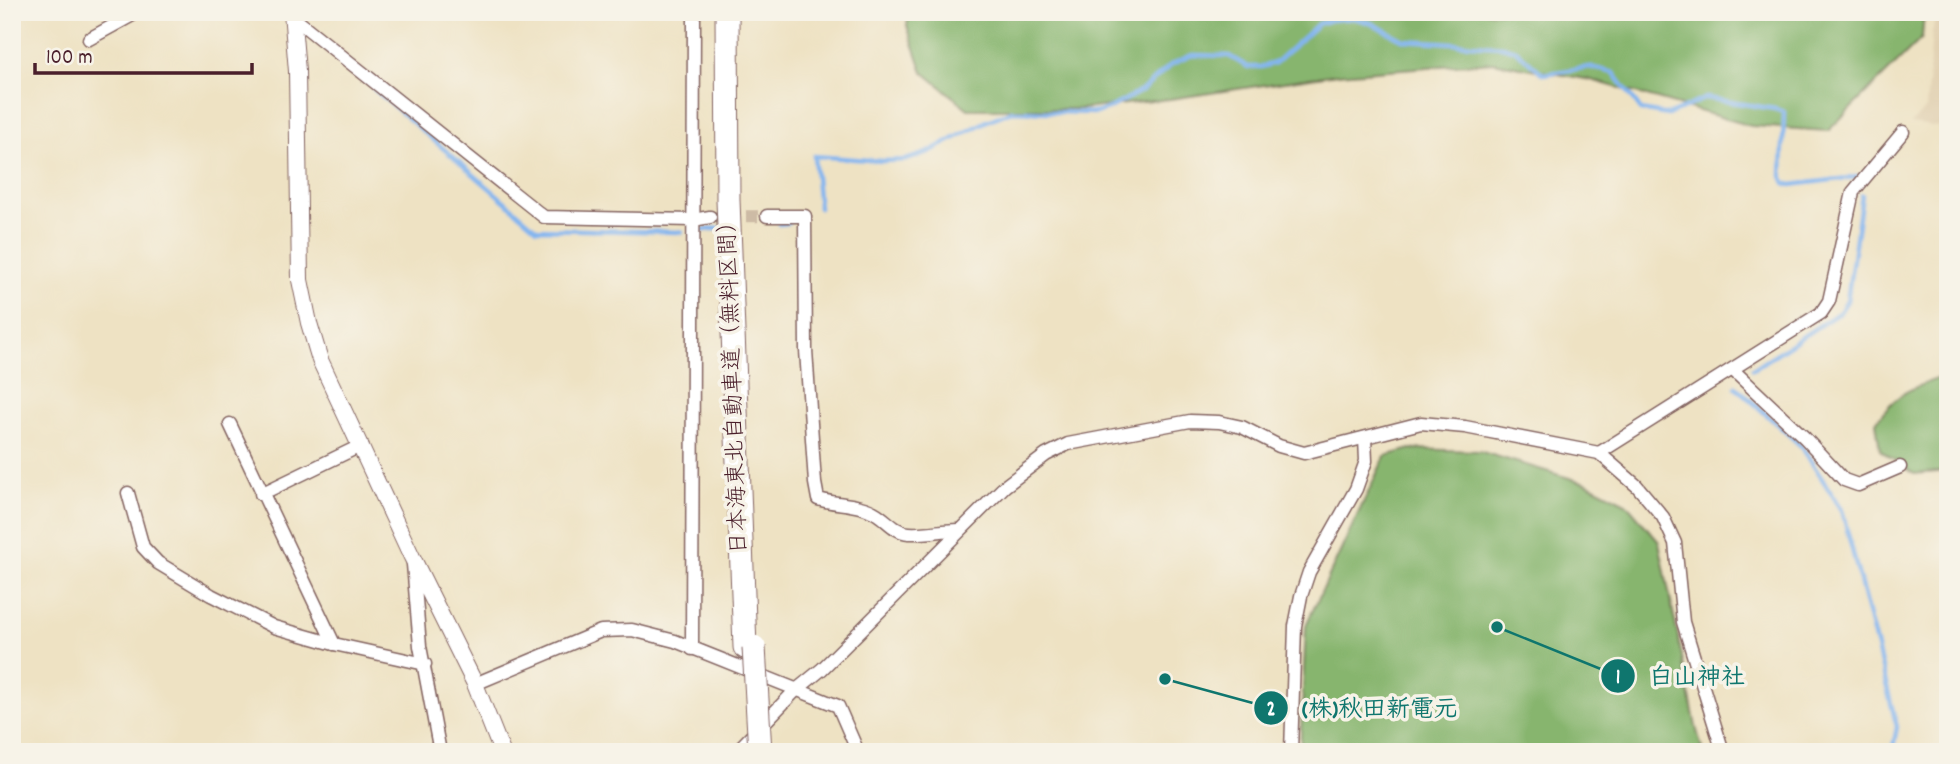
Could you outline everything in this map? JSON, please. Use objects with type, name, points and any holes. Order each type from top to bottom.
[{"type":"highway","name":"日本海東北自動車道（無料区間）","points":[[727,12],[728,200],[749,647],[760,752]]},
{"type":"highway","name":"日本海東北自動車道（無料区間）","points":[[740,12],[750,752]]},
{"type":"street","points":[[89,39],[138,12]]},
{"type":"street","points":[[692,649],[694,12]]},
{"type":"street","points":[[290,14],[544,217],[693,220],[710,217]]},
{"type":"street","points":[[290,14],[297,71],[300,279],[320,360],[475,684],[502,752]]},
{"type":"street","points":[[1600,453],[1822,313],[1829,301],[1853,192],[1903,132]]},
{"type":"street","points":[[767,216],[805,216],[806,351],[818,499],[876,513],[896,530],[910,533],[959,530]]},
{"type":"street","points":[[1733,370],[1805,438],[1844,480],[1858,485],[1900,467]]},
{"type":"street","points":[[736,752],[959,530],[1005,486],[1046,455],[1068,444],[1190,421],[1219,422],[1242,427],[1279,446],[1304,453],[1421,423],[1465,428],[1600,453],[1637,486],[1664,517],[1675,542],[1683,622],[1723,752]]},
{"type":"street","points":[[230,424],[334,644]]},
{"type":"street","points":[[1290,752],[1295,626],[1301,596],[1309,572],[1356,489],[1366,461],[1365,438]]},
{"type":"street","points":[[261,494],[362,445]]},
{"type":"street","points":[[128,493],[143,547],[158,563],[211,595],[274,627],[334,644],[425,664]]},
{"type":"street","points":[[412,557],[420,646],[440,752]]},
{"type":"street","points":[[475,684],[601,631],[632,630],[675,641],[838,706],[858,752]]},
{"type":"shaded area","points":[[1937,12],[1948,12],[1948,128],[1911,123],[1926,109],[1932,33]]},
{"type":"green space","points":[[909,12],[1924,12],[1922,38],[1828,131],[1751,126],[1591,80],[1493,62],[1337,74],[1082,109],[968,109],[923,72],[907,26]]},
{"type":"green space","points":[[1948,375],[1948,471],[1914,474],[1880,450],[1876,422],[1891,403],[1907,391]]},
{"type":"green space","points":[[1411,449],[1479,451],[1586,483],[1626,503],[1659,542],[1703,752],[1300,752],[1306,625],[1385,456]]},
{"type":"waterway","points":[[819,208],[814,156],[906,160],[927,153],[987,121],[1012,111],[1096,113],[1141,91],[1172,64],[1192,55],[1229,56],[1248,67],[1261,67],[1275,63],[1318,24],[1354,18],[1371,23],[1404,40],[1502,46],[1516,50],[1543,74],[1590,67],[1614,73],[1641,110],[1668,115],[1706,98],[1775,109],[1784,112],[1782,176],[1785,183],[1791,185],[1857,177]]},
{"type":"waterway","points":[[374,89],[537,229],[682,232]]},
{"type":"waterway","points":[[1753,369],[1840,312],[1847,301],[1862,195]]},
{"type":"waterway","points":[[779,224],[789,223]]},
{"type":"waterway","points":[[703,230],[723,228]]},
{"type":"waterway","points":[[1736,387],[1801,446],[1842,510],[1897,727],[1892,752]]},
{"type":"tunnel","points":[[710,217],[767,216]]},
{"type":"place","name":"白山神社","points":[[1497,627]]},
{"type":"place","name":"(株)秋田新電元","points":[[1165,679]]}]
